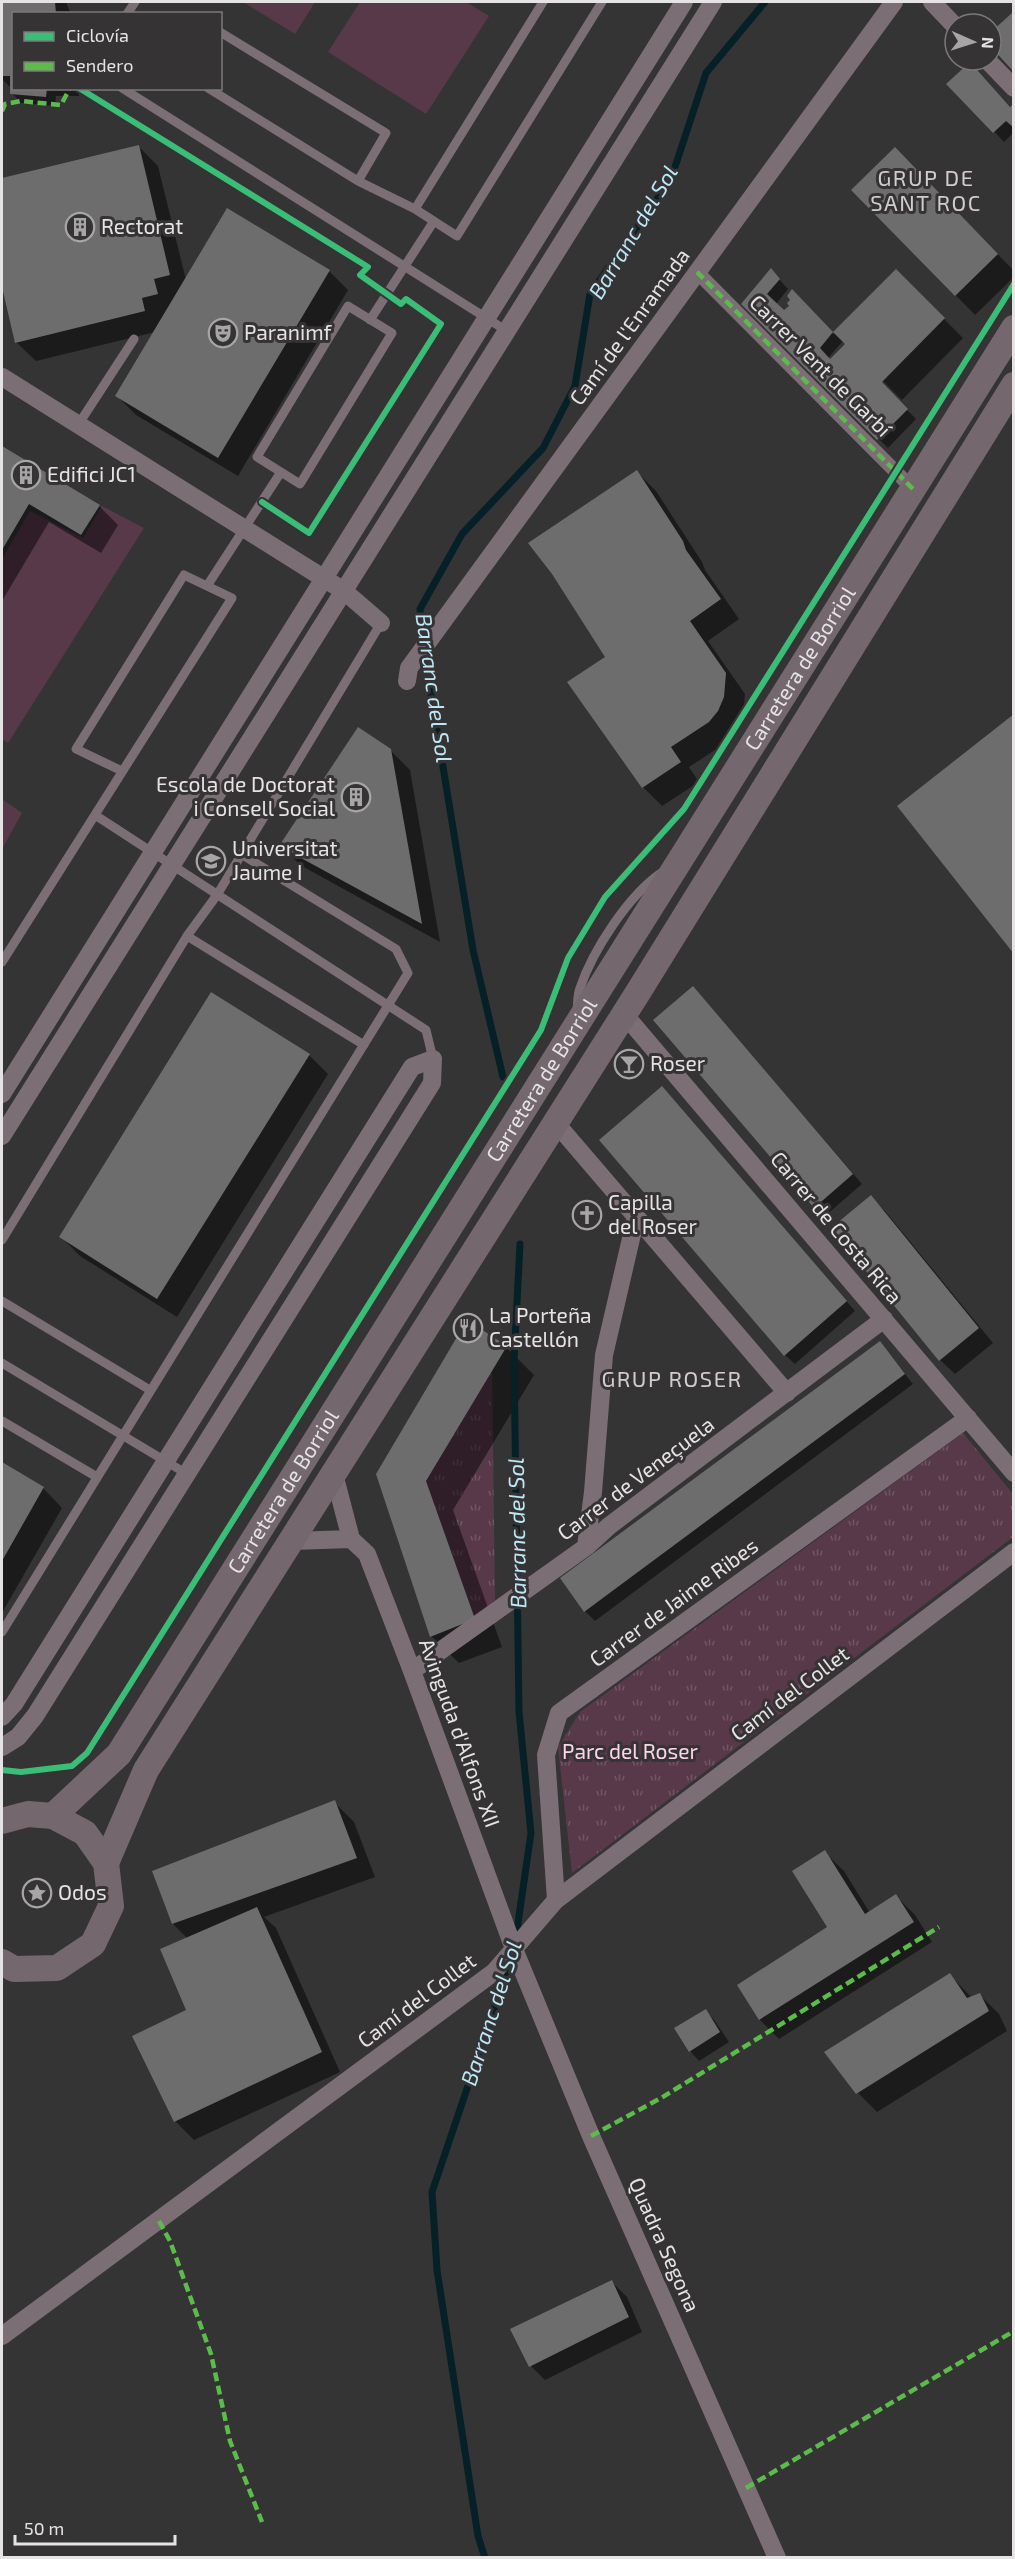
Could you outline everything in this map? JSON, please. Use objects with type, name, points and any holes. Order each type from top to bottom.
[{"type":"main road","name":"Carretera de Borriol","points":[[53,1816],[119,1754],[1014,328]]},
{"type":"main road","name":"Carretera de Borriol","points":[[106,1863],[146,1770],[624,1014],[1014,385]]},
{"type":"main road","points":[[2,1821],[28,1814],[53,1816],[85,1833],[106,1863],[111,1906],[93,1944],[57,1968],[6,1970]]},
{"type":"street","points":[[2,1094],[684,2]]},
{"type":"street","points":[[2,1136],[713,2]]},
{"type":"street","name":"Camí de l'Enramada","points":[[407,681],[409,668],[894,2]]},
{"type":"street","points":[[932,2],[943,13]]},
{"type":"street","points":[[999,72],[1014,88]]},
{"type":"street","name":"Carrer Vent de Garbí","points":[[697,272],[913,489]]},
{"type":"street","points":[[2,377],[247,528],[344,591],[381,623]]},
{"type":"street","name":"Carrer de Costa Rica","points":[[624,1014],[1014,1473]]},
{"type":"street","points":[[2,1716],[14,1704],[412,1067],[433,1059],[432,1083],[35,1716],[18,1737],[2,1747]]},
{"type":"street","points":[[555,1122],[787,1393]]},
{"type":"street","points":[[586,1546],[593,1492],[604,1355],[636,1217]]},
{"type":"street","name":"Carrer de Veneçuela","points":[[412,1671],[586,1546],[609,1526],[884,1319]]},
{"type":"street","name":"Carrer de Jaime Ribes","points":[[556,1900],[546,1755],[559,1713],[968,1418]]},
{"type":"street","name":"Avinguda d'Alfons XII","points":[[334,1474],[351,1539],[367,1554],[514,1950]]},
{"type":"street","points":[[593,1492],[609,1526]]},
{"type":"street","points":[[291,1541],[351,1539]]},
{"type":"street","name":"Camí del Collet","points":[[2,2336],[494,1972],[556,1900],[1014,1552]]},
{"type":"street","name":"Quadra Segona","points":[[514,1950],[596,2147],[777,2558]]},
{"type":"lane","points":[[415,209],[543,2]]},
{"type":"lane","points":[[211,90],[358,181],[415,209],[457,236],[602,2]]},
{"type":"lane","points":[[222,33],[386,133],[358,181]]},
{"type":"lane","points":[[125,90],[507,331]]},
{"type":"lane","points":[[370,320],[434,221]]},
{"type":"lane","points":[[348,306],[392,333],[300,484],[281,472],[257,457],[348,306]]},
{"type":"lane","points":[[78,425],[134,339]]},
{"type":"lane","points":[[207,586],[247,528],[281,472]]},
{"type":"lane","points":[[2,962],[232,598],[184,575],[76,749],[122,771]]},
{"type":"lane","points":[[2,1240],[188,936],[217,895],[381,623]]},
{"type":"lane","points":[[95,815],[426,1030],[433,1059]]},
{"type":"lane","points":[[2,1632],[408,973],[396,948],[241,854]]},
{"type":"lane","points":[[188,936],[364,1045]]},
{"type":"lane","points":[[2,1302],[150,1390]]},
{"type":"lane","points":[[2,1363],[187,1474]]},
{"type":"lane","points":[[2,1421],[97,1477]]},
{"type":"green space","points":[[243,2],[315,2],[295,34]]},
{"type":"green space","points":[[360,2],[466,2],[489,16],[426,114],[328,52]]},
{"type":"green space","points":[[102,506],[144,528],[8,743],[2,739],[2,559],[30,511],[83,538]]},
{"type":"green space","points":[[2,799],[22,813],[2,849]]},
{"type":"green space","points":[[492,1371],[495,1600],[475,1619],[426,1481]]},
{"type":"green space","name":"Parc del Roser","points":[[963,1433],[1013,1494],[1013,1537],[572,1873],[558,1747],[580,1712]]},
{"type":"building","points":[[2,2],[55,2],[56,12],[12,12],[12,90],[47,90],[46,97],[10,94],[10,76],[2,76]]},
{"type":"building","points":[[1012,13],[1014,15],[1014,72],[1003,60],[1003,21]]},
{"type":"building","points":[[959,72],[979,72],[1010,107],[1014,104],[1014,128],[1006,121],[993,133],[946,84]]},
{"type":"building","name":"Rectorat","points":[[139,145],[170,275],[154,279],[158,294],[142,298],[145,311],[15,343],[2,287],[2,178]]},
{"type":"building","points":[[895,147],[998,254],[955,296],[851,190]]},
{"type":"building","name":"Paranimf","points":[[227,208],[330,270],[218,458],[115,396]]},
{"type":"building","points":[[771,268],[780,279],[767,294],[784,310],[789,306],[787,303],[790,300],[787,296],[792,289],[833,332],[896,269],[945,318],[882,382],[908,409],[877,440],[741,304]],"holes":[[[833,332],[845,344],[830,359],[820,348]]]},
{"type":"building","name":"Edifici JC1","points":[[2,446],[100,505],[81,535],[29,504],[2,550]]},
{"type":"building","points":[[637,470],[683,541],[686,550],[721,599],[690,621],[726,673],[724,697],[718,711],[709,722],[671,747],[681,762],[642,788],[567,682],[605,657],[552,574],[528,543]]},
{"type":"building","points":[[1014,714],[1014,954],[897,806]]},
{"type":"building","name":"Escola de Doctorat i Consell Social","points":[[358,727],[391,749],[422,924],[279,846]]},
{"type":"building","points":[[693,986],[853,1174],[814,1208],[653,1020]]},
{"type":"building","points":[[211,992],[310,1054],[157,1299],[59,1237]]},
{"type":"building","points":[[662,1086],[847,1301],[784,1356],[599,1140]]},
{"type":"building","points":[[871,1195],[979,1328],[939,1361],[831,1228]]},
{"type":"building","points":[[467,1320],[507,1346],[426,1481],[475,1619],[430,1637],[376,1474]]},
{"type":"building","points":[[880,1341],[905,1374],[584,1612],[560,1578]]},
{"type":"building","points":[[2,1462],[44,1487],[2,1561]]},
{"type":"building","points":[[335,1800],[357,1858],[172,1924],[152,1871]]},
{"type":"building","points":[[825,1850],[865,1914],[896,1894],[914,1922],[759,2020],[737,1985],[827,1927],[792,1871]]},
{"type":"building","points":[[257,1907],[322,2052],[174,2122],[132,2036],[186,2010],[160,1949]]},
{"type":"building","points":[[950,1973],[967,1998],[980,1993],[989,2011],[856,2094],[824,2052]]},
{"type":"building","points":[[706,2009],[720,2032],[689,2052],[674,2028]]},
{"type":"building","points":[[612,2280],[629,2317],[529,2367],[510,2329]]},
{"type":"waterway","name":"Barranc del Sol","points":[[503,1077],[473,950],[424,651],[420,609],[462,534],[543,448],[575,386],[590,294],[671,179],[706,73],[765,2]]},
{"type":"waterway","name":"Barranc del Sol","points":[[516,1937],[531,1833],[519,1712],[514,1360],[520,1244]]},
{"type":"waterway","name":"Barranc del Sol","points":[[485,2558],[478,2536],[437,2270],[432,2192],[509,1965]]},
{"type":"marked path","points":[[2,111],[5,104],[21,101],[61,105],[69,90]]},
{"type":"marked path","points":[[697,272],[913,489]]},
{"type":"marked path","points":[[591,2136],[661,2098],[939,1927]]},
{"type":"marked path","points":[[159,2221],[170,2241],[211,2354],[230,2441],[262,2522]]},
{"type":"marked path","points":[[746,2488],[1014,2331]]},
{"type":"cycle path","points":[[82,90],[368,267],[360,275],[401,304],[406,299],[441,324],[309,533],[262,502]]},
{"type":"cycle path","points":[[2,1770],[21,1772],[72,1766],[87,1753],[541,1030],[568,958],[605,897],[684,809],[1014,284]]},
{"type":"place","name":"Rectorat","points":[[80,227]]},
{"type":"place","name":"Paranimf","points":[[223,333]]},
{"type":"place","name":"Edifici JC1","points":[[26,475]]},
{"type":"place","name":"Escola de Doctorat i Consell Social","points":[[356,797]]},
{"type":"place","name":"Universitat Jaume I","points":[[211,861]]},
{"type":"place","name":"Roser","points":[[629,1064]]},
{"type":"place","name":"Capilla del Roser","points":[[587,1215]]},
{"type":"place","name":"La Porteña Castellón","points":[[468,1328]]},
{"type":"place","name":"Odos","points":[[37,1893]]},
{"type":"district","name":"GRUP DE SANT ROC","points":[[926,190]]},
{"type":"district","name":"GRUP ROSER","points":[[672,1379]]}]
